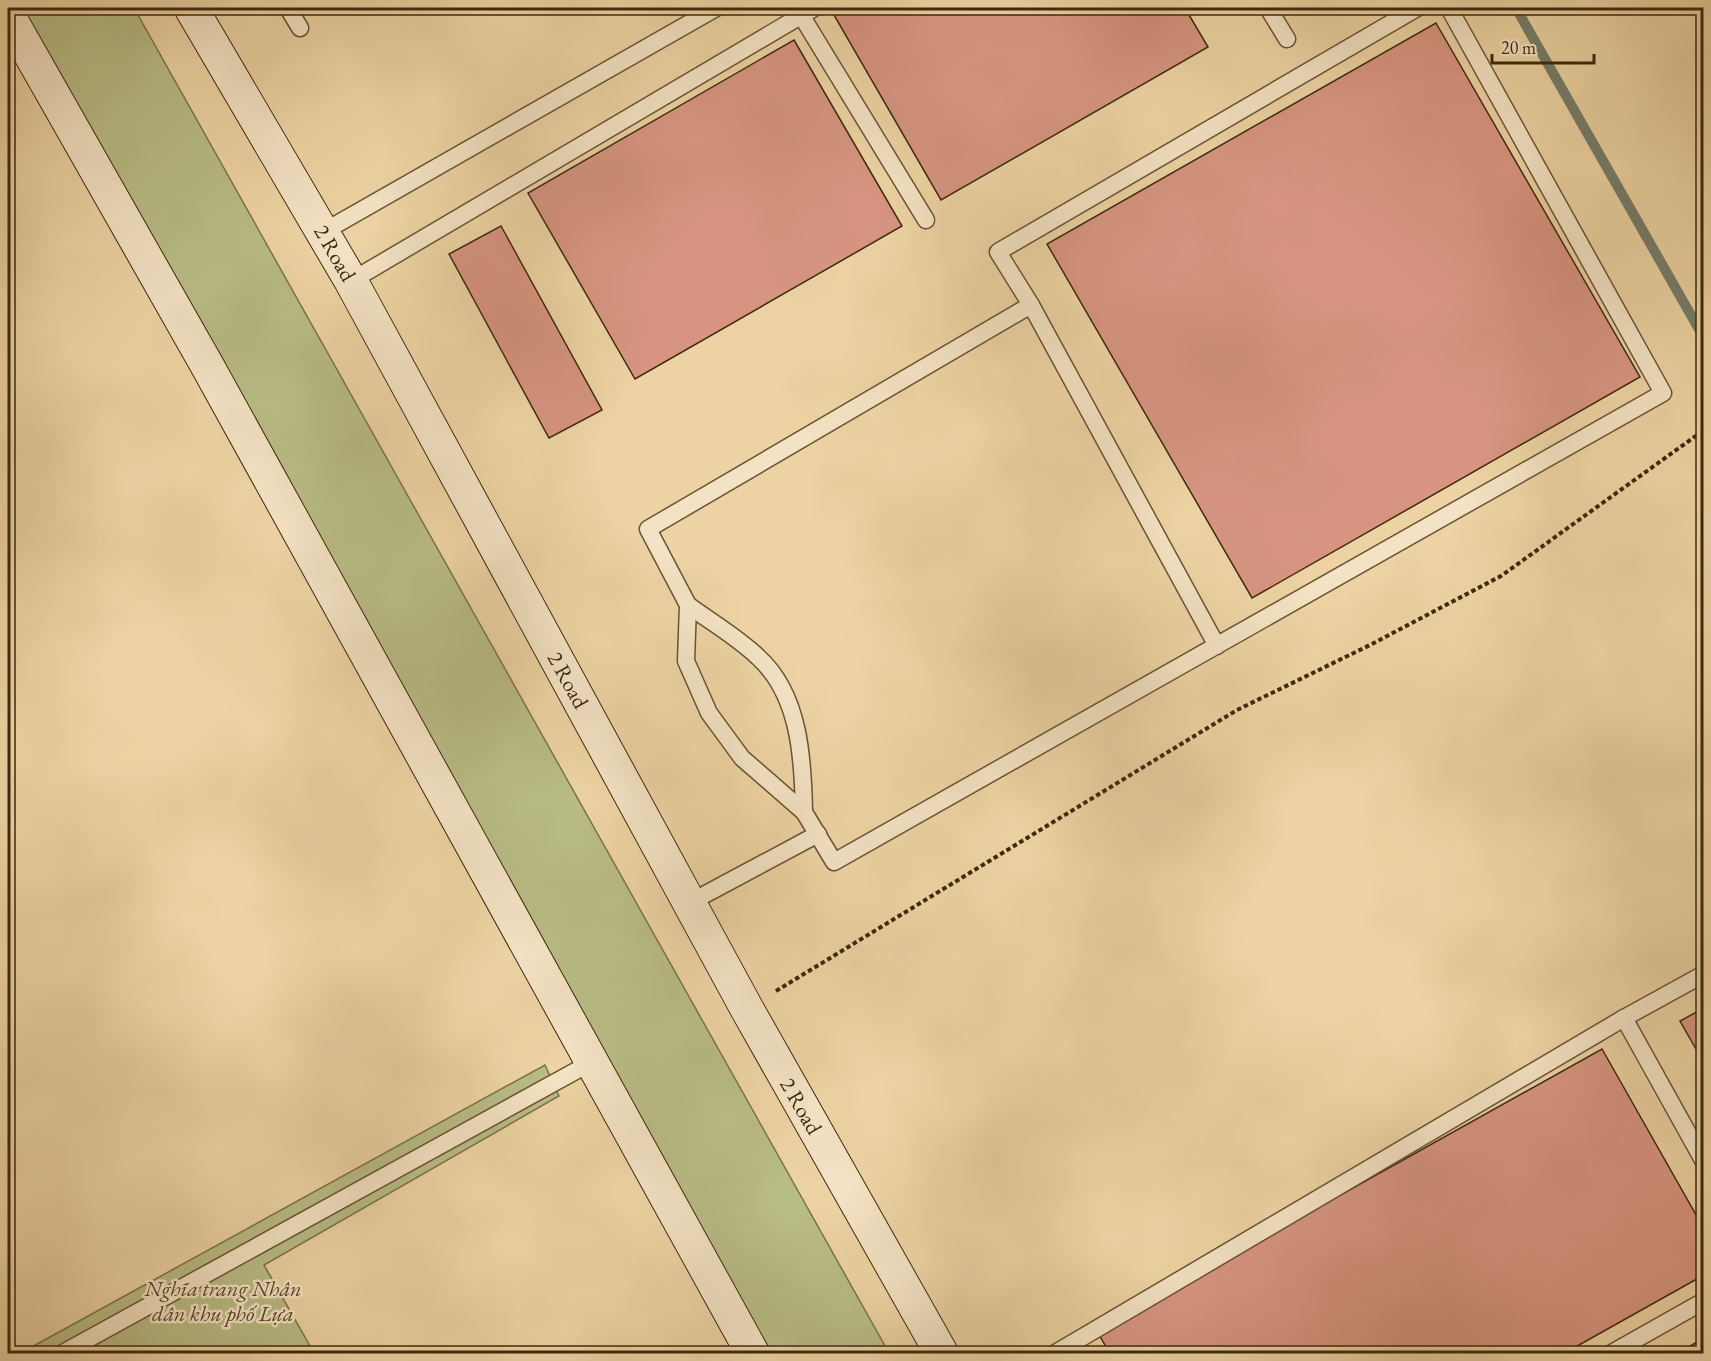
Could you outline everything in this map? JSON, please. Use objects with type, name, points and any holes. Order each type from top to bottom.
[{"type":"main road","name":"2 Road","points":[[191,8],[351,281],[747,1009],[942,1353]]},
{"type":"main road","points":[[8,15],[213,377],[753,1353]]},
{"type":"lane","points":[[288,8],[300,28]]},
{"type":"lane","points":[[323,232],[716,8]]},
{"type":"lane","points":[[1268,8],[1287,39]]},
{"type":"lane","points":[[1217,646],[1030,305],[998,252],[1417,8]]},
{"type":"lane","points":[[688,605],[686,661],[709,712],[742,758],[804,812],[834,862],[1663,393],[1449,8]]},
{"type":"lane","points":[[351,281],[808,11],[926,220]]},
{"type":"lane","points":[[804,812],[799,740],[780,687],[760,658],[688,605],[648,529],[1030,305]]},
{"type":"lane","points":[[689,903],[818,834]]},
{"type":"lane","points":[[1054,1353],[1624,1018],[1704,974]]},
{"type":"lane","points":[[1624,1018],[1704,1162]]},
{"type":"lane","points":[[61,1353],[592,1062]]},
{"type":"lane","points":[[1610,1353],[1704,1301]]},
{"type":"path","points":[[747,1009],[1237,710],[1372,644],[1501,576],[1704,430]]},
{"type":"green space","points":[[15,8],[134,8],[889,1353],[770,1353]]},
{"type":"green space","name":"Nghĩa trang Nhân dân khu phố Lựa","points":[[545,1065],[559,1096],[264,1265],[314,1353],[19,1354]]},
{"type":"building","points":[[847,8],[1185,8],[1208,47],[941,200],[834,15]]},
{"type":"building","points":[[1436,23],[1640,377],[1252,598],[1047,244]]},
{"type":"building","points":[[794,40],[902,226],[635,379],[528,193]]},
{"type":"building","points":[[501,226],[602,410],[549,438],[449,254]]},
{"type":"building","points":[[1704,1008],[1704,1063],[1680,1021]]},
{"type":"building","points":[[1602,1049],[1704,1229],[1704,1275],[1563,1354],[1110,1354],[1097,1331]]},
{"type":"building","points":[[1704,1338],[1704,1354],[1676,1354]]},
{"type":"waterway","points":[[1516,8],[1704,338]]}]
